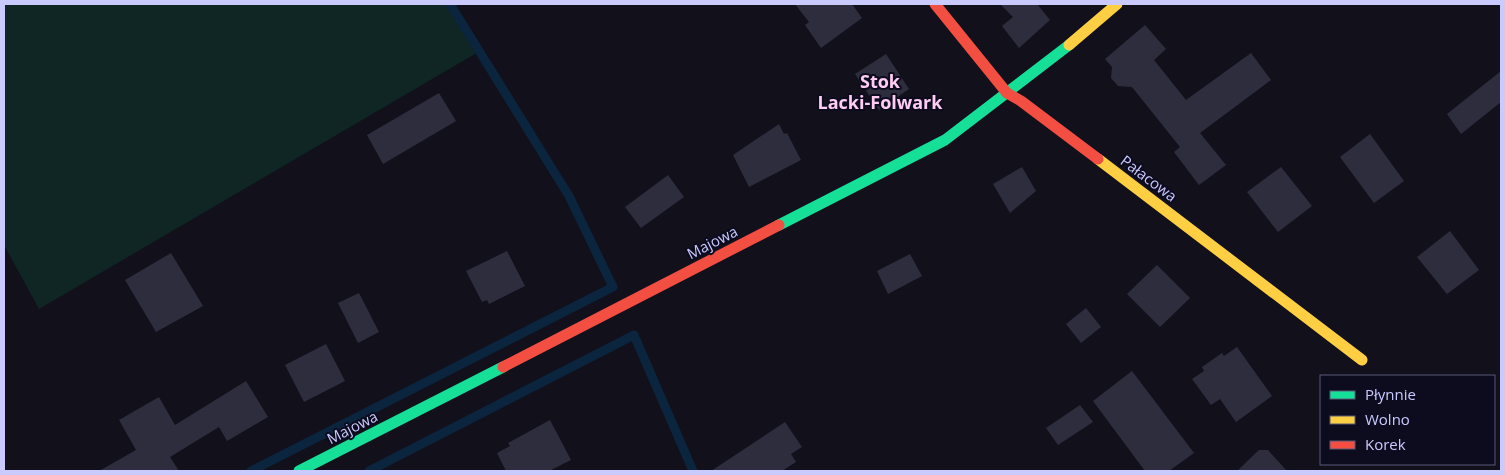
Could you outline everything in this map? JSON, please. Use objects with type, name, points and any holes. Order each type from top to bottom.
[{"type":"street","name":"Pałacowa","points":[[934,4],[1007,93],[1021,101],[1362,360]]},
{"type":"street","name":"Majowa","points":[[298,471],[945,140],[1007,93],[1117,4]]},
{"type":"green space","points":[[4,4],[452,4],[480,51],[39,309],[4,245]]},
{"type":"building","points":[[795,4],[852,4],[862,18],[821,48],[805,25],[809,22]]},
{"type":"building","points":[[1000,4],[1037,4],[1050,20],[1019,48],[1002,26],[1013,17]]},
{"type":"building","points":[[1145,25],[1166,49],[1154,60],[1186,100],[1251,53],[1271,80],[1200,133],[1226,165],[1199,185],[1174,152],[1180,147],[1132,87],[1118,86],[1111,78],[1112,67],[1105,59]]},
{"type":"building","points":[[886,54],[909,89],[879,110],[855,74]]},
{"type":"building","points":[[1501,71],[1501,102],[1461,134],[1447,114]]},
{"type":"building","points":[[439,93],[456,121],[383,164],[367,135]]},
{"type":"building","points":[[779,124],[784,134],[787,133],[801,160],[749,187],[733,155]]},
{"type":"building","points":[[1370,134],[1404,181],[1374,203],[1340,157]]},
{"type":"building","points":[[1022,167],[1036,191],[1010,213],[993,184]]},
{"type":"building","points":[[1281,167],[1312,206],[1278,232],[1247,192]]},
{"type":"building","points":[[668,175],[684,197],[641,228],[625,207]]},
{"type":"building","points":[[1450,231],[1479,270],[1447,294],[1417,257]]},
{"type":"building","points":[[507,251],[525,286],[489,304],[487,300],[482,302],[466,271]]},
{"type":"building","points":[[171,253],[203,306],[156,332],[125,280]]},
{"type":"building","points":[[910,254],[922,276],[888,294],[877,271]]},
{"type":"building","points":[[1157,265],[1190,298],[1160,327],[1127,294]]},
{"type":"building","points":[[359,293],[379,332],[358,343],[338,303]]},
{"type":"building","points":[[1086,308],[1101,327],[1081,343],[1066,324]]},
{"type":"building","points":[[326,344],[345,381],[304,402],[285,365]]},
{"type":"building","points":[[1237,347],[1272,396],[1236,422],[1220,399],[1211,405],[1192,379],[1204,371],[1202,367],[1222,353],[1224,356]]},
{"type":"building","points":[[1132,371],[1194,453],[1169,471],[1145,471],[1093,401]]},
{"type":"building","points":[[246,381],[268,417],[227,441],[219,427],[170,457],[179,471],[99,471],[136,450],[119,420],[159,397],[175,425]]},
{"type":"building","points":[[1080,405],[1093,422],[1058,445],[1046,428]]},
{"type":"building","points":[[550,420],[571,460],[549,471],[506,471],[497,453],[510,446],[508,443]]},
{"type":"building","points":[[785,422],[802,447],[791,454],[796,462],[782,471],[711,471]]},
{"type":"building","points":[[1259,450],[1268,450],[1287,471],[1237,471]]},
{"type":"waterway","points":[[251,471],[613,287],[569,196],[450,4]]},
{"type":"waterway","points":[[369,471],[634,335],[693,471]]},
{"type":"traffic: fast","points":[[779,225],[945,140],[1069,45]]},
{"type":"traffic: fast","points":[[299,471],[503,367]]},
{"type":"traffic: slow","points":[[1069,45],[1117,4]]},
{"type":"traffic: slow","points":[[1098,159],[1362,360]]},
{"type":"traffic: jam","points":[[935,4],[1007,93],[1021,101],[1098,159]]},
{"type":"traffic: jam","points":[[503,367],[779,225]]},
{"type":"district","name":"Stok Lacki-Folwark","points":[[880,91]]}]
